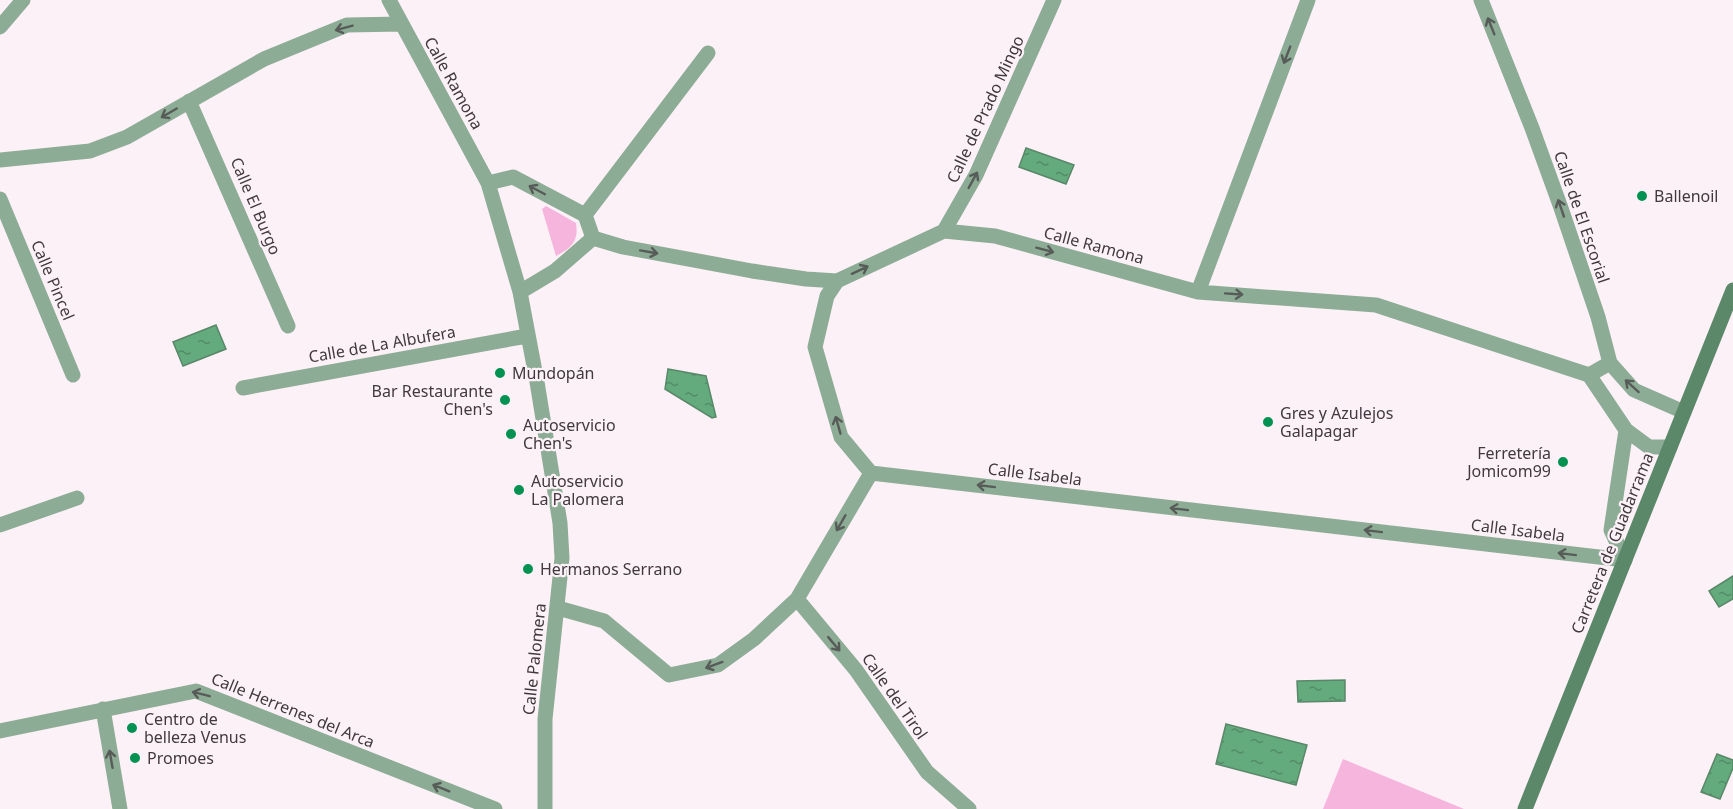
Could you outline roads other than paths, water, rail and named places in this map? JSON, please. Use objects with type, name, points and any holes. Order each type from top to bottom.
[{"type":"main road","name":"Carretera de Guadarrama","points":[[1525,809],[1733,290]]},
{"type":"street","points":[[0,27],[23,0]]},
{"type":"street","name":"Calle Ramona","points":[[389,0],[488,183],[520,292],[527,336]]},
{"type":"street","name":"Calle de Prado Mingo","points":[[944,231],[976,175],[1054,0]]},
{"type":"street","points":[[1198,291],[1308,0]]},
{"type":"street","name":"Calle de El Escorial","points":[[1481,0],[1561,208],[1598,317],[1610,363],[1634,390],[1684,412]]},
{"type":"street","points":[[0,160],[90,151],[127,137],[264,59],[347,25],[402,24]]},
{"type":"street","points":[[585,215],[708,53]]},
{"type":"street","name":"Calle El Burgo","points":[[189,101],[288,327]]},
{"type":"street","points":[[488,183],[513,177],[585,215],[592,238]]},
{"type":"street","name":"Calle Pincel","points":[[0,199],[73,375]]},
{"type":"street","points":[[592,238],[623,248],[752,271],[806,279],[837,280],[944,231]]},
{"type":"street","name":"Calle Ramona","points":[[944,231],[995,236],[1198,291],[1376,305],[1589,375]]},
{"type":"street","points":[[520,292],[555,271],[592,238]]},
{"type":"street","points":[[558,608],[604,621],[669,675],[717,665],[754,639],[797,599],[871,472],[841,437],[815,347],[827,296],[837,280]]},
{"type":"street","name":"Calle de La Albufera","points":[[243,388],[527,336]]},
{"type":"street","name":"Calle Palomera","points":[[527,336],[537,382],[560,523],[562,558],[545,719],[545,809]]},
{"type":"street","points":[[1610,363],[1589,375],[1626,430],[1649,447],[1670,447]]},
{"type":"street","points":[[1625,560],[1611,530],[1626,430]]},
{"type":"street","name":"Calle Isabela","points":[[871,472],[1625,560]]},
{"type":"street","points":[[0,525],[77,498]]},
{"type":"street","name":"Calle del Tirol","points":[[797,599],[856,670],[927,772],[969,809]]},
{"type":"street","name":"Calle Herrenes del Arca","points":[[0,730],[196,691],[495,809]]},
{"type":"street","points":[[103,709],[120,809]]},
{"type":"water","points":[[1026,148],[1074,165],[1066,184],[1019,167]]},
{"type":"water","points":[[216,325],[226,349],[183,366],[173,342]]},
{"type":"water","points":[[668,369],[706,376],[716,417],[712,418],[665,389]]},
{"type":"water","points":[[1733,576],[1733,599],[1719,607],[1709,591]]},
{"type":"water","points":[[1345,680],[1345,701],[1298,702],[1297,681]]},
{"type":"water","points":[[1226,724],[1307,745],[1296,785],[1216,764]]},
{"type":"water","points":[[1717,754],[1733,760],[1733,768],[1720,799],[1701,792]]},
{"type":"place","name":"Ballenoil","points":[[1642,196]]},
{"type":"place","name":"Mundopán","points":[[500,373]]},
{"type":"place","name":"Bar Restaurante Chen's","points":[[505,400]]},
{"type":"place","name":"Gres y Azulejos Galapagar","points":[[1268,422]]},
{"type":"place","name":"Autoservicio Chen's","points":[[511,434]]},
{"type":"place","name":"Ferretería Jomicom99","points":[[1563,462]]},
{"type":"place","name":"Autoservicio La Palomera","points":[[519,490]]},
{"type":"place","name":"Hermanos Serrano","points":[[528,569]]},
{"type":"place","name":"Centro de belleza Venus","points":[[132,728]]},
{"type":"place","name":"Promoes","points":[[135,758]]}]
